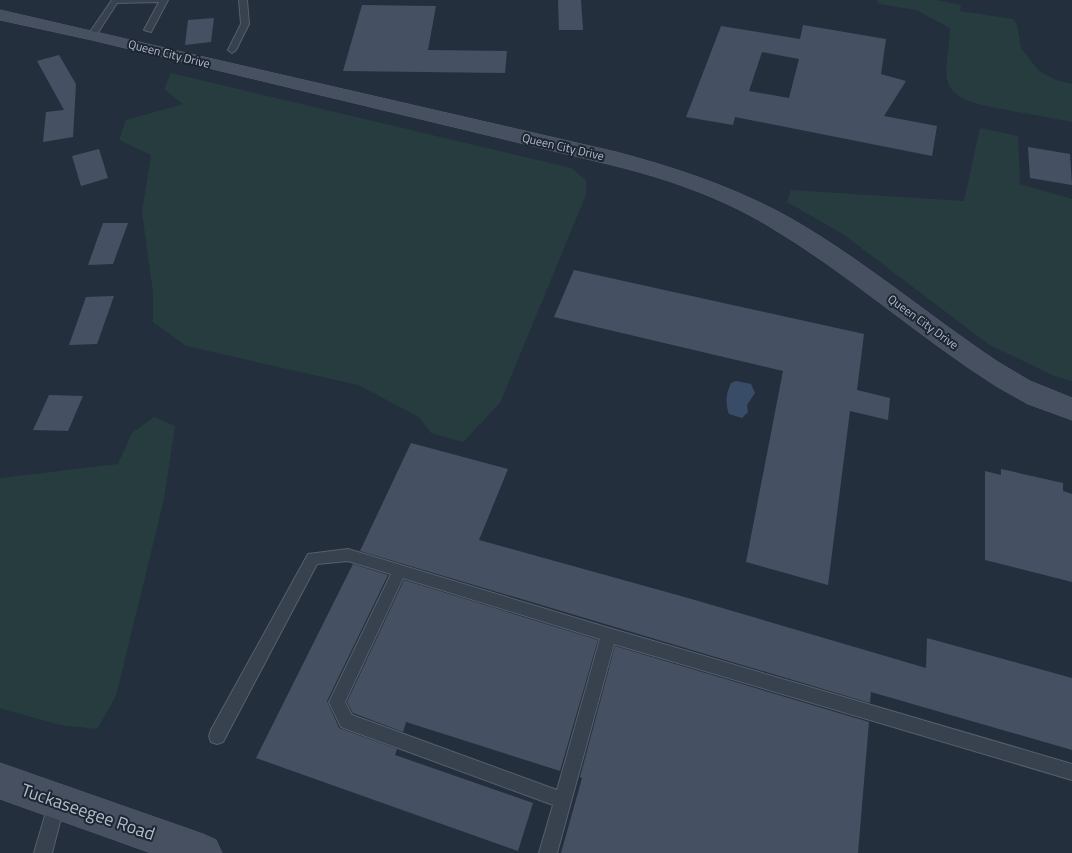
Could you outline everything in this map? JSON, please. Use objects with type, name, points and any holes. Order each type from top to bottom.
[{"type":"street","name":"Queen City Drive","points":[[0,15],[92,35],[627,162],[681,178],[735,199],[784,225],[1010,382],[1072,409]]},
{"type":"street","name":"Tuckaseegee Road","points":[[0,781],[160,836],[203,853]]},
{"type":"lane","points":[[148,30],[164,0]]},
{"type":"lane","points":[[92,35],[115,1],[175,0]]},
{"type":"lane","points":[[232,50],[245,24],[243,0]]},
{"type":"lane","points":[[217,736],[314,558],[348,555],[609,635],[1072,772]]},
{"type":"lane","points":[[400,570],[337,702],[347,721],[563,800]]},
{"type":"lane","points":[[548,853],[609,635]]},
{"type":"lane","points":[[43,853],[57,802]]},
{"type":"green space","points":[[877,0],[937,0],[961,5],[960,11],[1013,19],[1017,25],[1021,48],[1039,71],[1056,80],[1072,84],[1072,122],[986,106],[957,95],[950,88],[947,79],[946,69],[950,28],[916,10],[879,4]]},
{"type":"green space","points":[[171,73],[571,168],[586,180],[586,195],[500,403],[463,442],[431,433],[419,417],[358,385],[186,346],[153,322],[153,293],[142,212],[151,155],[119,140],[126,120],[183,104],[164,89]]},
{"type":"green space","points":[[980,128],[1018,136],[1020,184],[1072,199],[1072,381],[1052,375],[988,344],[843,234],[787,202],[791,190],[964,201]]},
{"type":"green space","points":[[154,417],[175,426],[164,499],[116,696],[97,729],[60,725],[0,708],[0,478],[118,464],[132,433]]},
{"type":"water","points":[[736,381],[751,384],[755,393],[747,405],[748,412],[742,418],[729,414],[727,406],[729,387],[731,383]]},
{"type":"building","points":[[558,0],[581,0],[583,30],[559,30]]},
{"type":"building","points":[[362,5],[436,6],[428,50],[507,51],[505,73],[343,71]]},
{"type":"building","points":[[214,18],[211,42],[185,45],[188,20]]},
{"type":"building","points":[[803,25],[886,39],[881,74],[906,81],[884,116],[937,126],[932,156],[735,117],[733,125],[686,117],[721,26],[800,39]],"holes":[[[762,52],[799,59],[789,98],[749,91]]]},
{"type":"building","points":[[59,55],[76,84],[73,137],[43,142],[46,112],[64,110],[37,61]]},
{"type":"building","points":[[1028,147],[1070,154],[1072,185],[1030,178]]},
{"type":"building","points":[[99,149],[108,178],[81,186],[72,156]]},
{"type":"building","points":[[103,223],[128,223],[113,264],[88,265]]},
{"type":"building","points":[[574,270],[864,334],[857,390],[890,398],[888,420],[850,411],[828,585],[746,562],[783,371],[554,317]]},
{"type":"building","points":[[114,296],[97,344],[69,345],[86,297]]},
{"type":"building","points":[[49,395],[83,396],[68,431],[33,430]]},
{"type":"building","points":[[411,443],[508,469],[479,540],[688,598],[926,668],[927,638],[1072,678],[1072,750],[871,692],[870,703],[360,551]]},
{"type":"building","points":[[1001,469],[1063,483],[1063,491],[1072,494],[1072,582],[985,560],[985,471],[1001,475]]},
{"type":"building","points":[[353,564],[388,575],[327,701],[339,728],[397,749],[395,755],[533,803],[518,851],[256,758]]},
{"type":"building","points":[[404,580],[598,640],[560,771],[406,722],[403,732],[353,713],[347,702]]},
{"type":"building","points":[[615,646],[869,722],[858,853],[561,853]]}]
